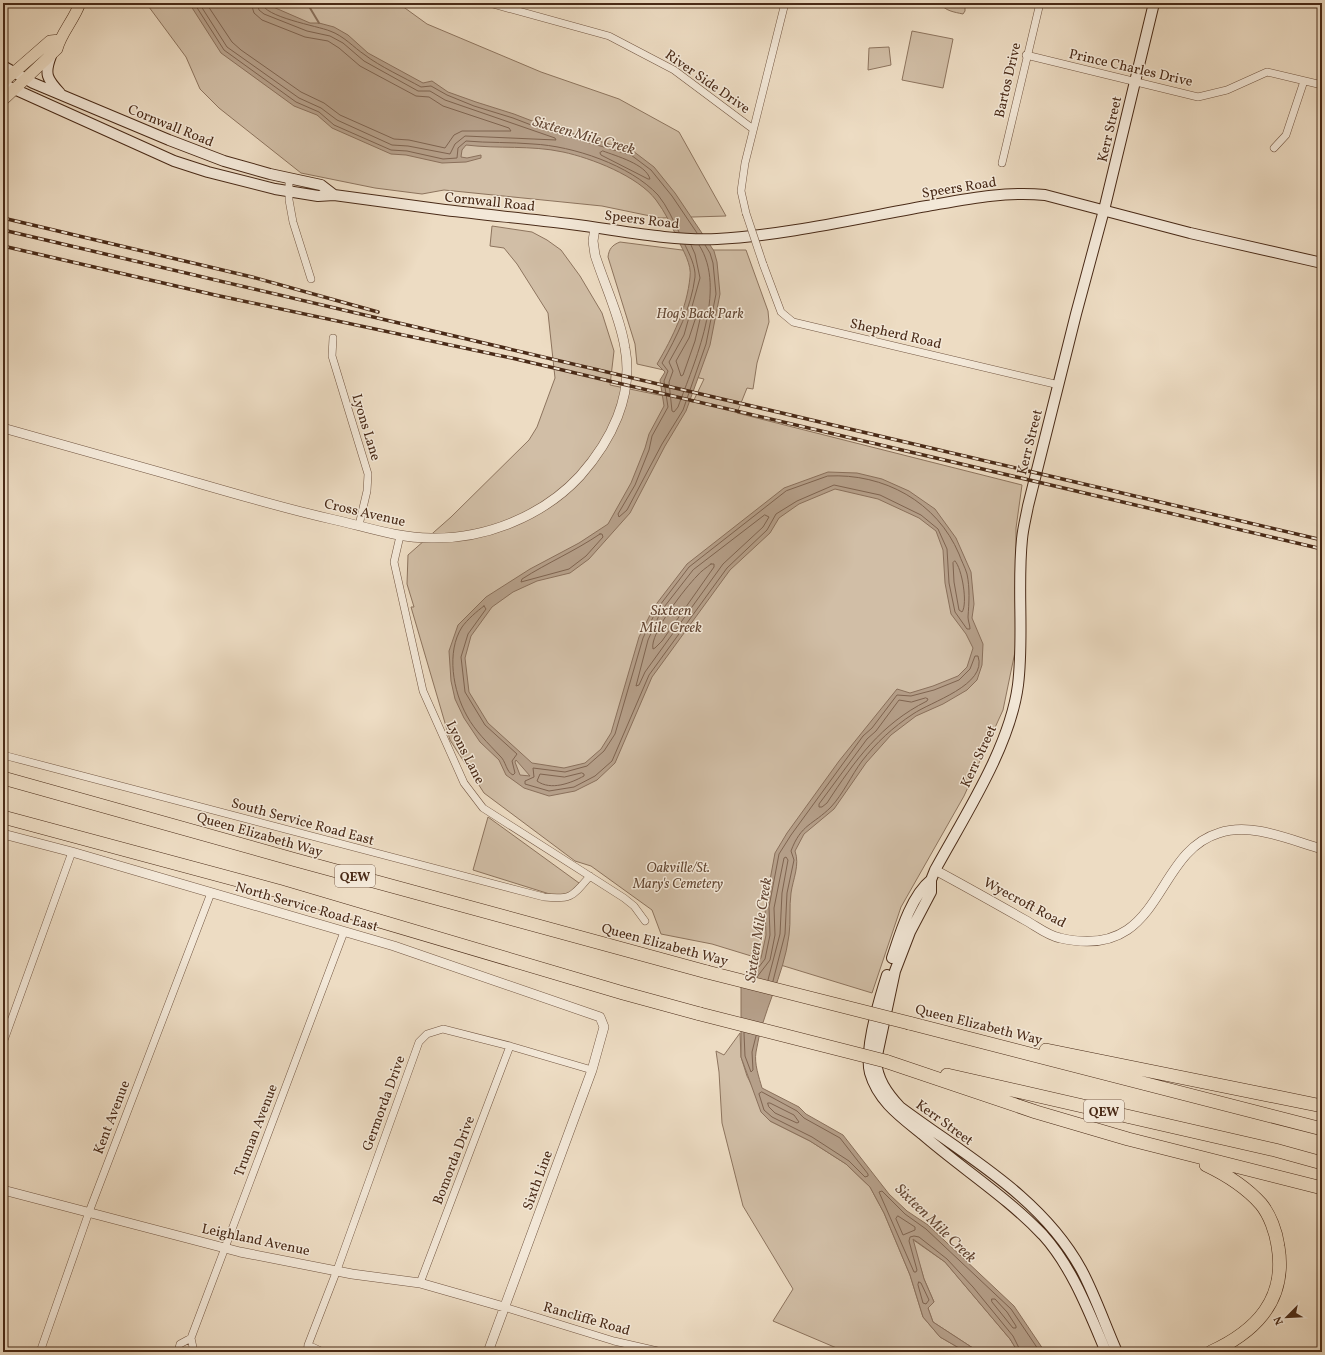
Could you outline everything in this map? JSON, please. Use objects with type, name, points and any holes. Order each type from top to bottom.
[{"type":"highway","name":"Queen Elizabeth Way","points":[[3,778],[282,857],[707,972],[1322,1129]]},
{"type":"highway","name":"QEW","points":[[3,817],[278,890],[700,1014],[885,1061],[1268,1148],[1322,1163]]},
{"type":"highway","points":[[965,1037],[1074,1054],[1322,1106]]},
{"type":"highway","points":[[885,1061],[1036,1112],[1183,1154],[1322,1188]]},
{"type":"highway","points":[[1183,1154],[1195,1162],[1231,1178],[1262,1205],[1276,1232],[1281,1262],[1279,1282],[1270,1303],[1261,1317],[1246,1333],[1211,1352]]},
{"type":"main road","points":[[3,100],[27,80],[57,49],[60,40],[68,29],[80,3]]},
{"type":"main road","name":"Kerr Street","points":[[1117,1352],[1081,1269],[1058,1234],[1025,1199],[900,1107],[890,1097],[882,1084],[876,1070],[876,1060],[889,993],[904,944],[931,892],[931,880],[935,870],[990,767],[1006,733],[1016,693],[1021,652],[1022,538],[1028,506],[1104,210],[1154,3]]},
{"type":"main road","points":[[3,83],[50,41],[60,40]]},
{"type":"main road","points":[[51,56],[47,67],[47,75],[51,83],[63,96]]},
{"type":"main road","name":"Cornwall Road","points":[[3,66],[27,80],[169,140],[224,161],[289,179],[321,185],[334,194]]},
{"type":"main road","name":"Cornwall Road","points":[[3,83],[15,90],[165,157],[208,172],[318,196],[334,194],[446,210],[595,228]]},
{"type":"main road","points":[[165,157],[169,140]]},
{"type":"main road","name":"Speers Road","points":[[595,228],[676,238],[736,237],[794,230],[1001,194],[1022,193],[1045,195],[1190,233],[1322,263]]},
{"type":"main road","name":"Kerr Street","points":[[931,880],[924,885],[902,927],[882,992],[873,1032],[870,1054],[870,1072],[880,1095],[897,1114],[1015,1209],[1043,1236],[1066,1267],[1106,1352]]},
{"type":"street","name":"River Side Drive","points":[[489,3],[609,36],[674,70],[753,129]]},
{"type":"street","name":"Shepherd Road","points":[[785,3],[753,129],[741,187],[742,200],[746,213],[781,312],[793,322],[1059,384]]},
{"type":"street","name":"Bartos Drive","points":[[1002,163],[1026,56],[1040,3]]},
{"type":"street","name":"Prince Charles Drive","points":[[1026,56],[1198,96],[1227,90],[1267,72],[1322,85]]},
{"type":"street","points":[[1274,148],[1286,135],[1304,81]]},
{"type":"street","points":[[289,179],[293,222],[311,279]]},
{"type":"street","name":"Cross Avenue","points":[[3,428],[303,512],[400,536],[431,538],[447,537],[476,534],[499,528],[543,507],[563,492],[590,464],[610,435],[623,401],[627,379],[624,339],[593,246],[595,228]]},
{"type":"street","name":"Lyons Lane","points":[[333,338],[332,356],[368,474],[367,491],[359,525]]},
{"type":"street","name":"Lyons Lane","points":[[400,536],[394,562],[423,691],[464,783],[483,808],[590,876],[634,906],[645,921]]},
{"type":"street","name":"South Service Road East","points":[[3,756],[544,897],[563,899],[576,892],[590,876]]},
{"type":"street","name":"Wyecroft Road","points":[[935,870],[1058,938],[1083,942],[1098,941],[1116,936],[1135,924],[1152,905],[1179,864],[1192,848],[1219,833],[1236,830],[1265,832],[1322,848]]},
{"type":"street","name":"North Service Road East","points":[[3,834],[72,852],[394,946],[600,1017]]},
{"type":"street","points":[[3,1043],[72,852]]},
{"type":"street","name":"Kent Avenue","points":[[40,1352],[89,1212],[211,893]]},
{"type":"street","name":"Truman Avenue","points":[[178,1352],[180,1344],[191,1338],[344,932]]},
{"type":"street","name":"Sixth Line","points":[[488,1352],[545,1201],[592,1070],[604,1027],[600,1017]]},
{"type":"street","name":"Germorda Drive","points":[[323,1352],[308,1348],[419,1042],[427,1034],[443,1029],[510,1046],[592,1070]]},
{"type":"street","name":"Bomorda Drive","points":[[420,1283],[510,1046]]},
{"type":"street","name":"Leighland Avenue","points":[[3,1190],[225,1248],[337,1270],[420,1283],[504,1307]]},
{"type":"street","name":"Rancliffe Road","points":[[504,1307],[614,1341],[662,1352]]},
{"type":"street","points":[[191,1338],[194,1352]]},
{"type":"green space","points":[[146,3],[398,3],[427,24],[541,72],[619,99],[679,132],[726,216],[660,218],[602,206],[444,190],[422,194],[375,188],[301,173],[219,108],[200,89],[186,57]]},
{"type":"green space","points":[[940,3],[965,3],[965,11],[963,14],[953,12],[944,8]]},
{"type":"green space","points":[[912,31],[953,39],[943,88],[902,80]]},
{"type":"green space","points":[[889,47],[891,65],[868,70],[869,48]]},
{"type":"green space","points":[[492,226],[532,232],[561,250],[580,276],[602,313],[614,351],[610,385],[693,402],[704,379],[637,364],[635,344],[608,257],[610,250],[615,244],[620,242],[682,250],[746,250],[768,311],[769,322],[757,363],[753,389],[747,388],[737,413],[1022,485],[1016,528],[1016,647],[1003,710],[964,796],[901,907],[872,993],[712,944],[661,934],[652,910],[591,866],[575,861],[484,793],[450,740],[411,607],[414,607],[407,584],[408,555],[451,517],[529,440],[537,427],[555,378],[548,313],[517,264],[504,248],[490,246]]},
{"type":"green space","points":[[488,817],[579,883],[570,893],[556,896],[473,870]]},
{"type":"green space","points":[[740,1033],[741,1057],[747,1076],[770,1121],[810,1141],[846,1164],[870,1187],[884,1213],[910,1275],[923,1317],[940,1337],[966,1352],[846,1352],[773,1321],[793,1289],[743,1206],[722,1123],[719,1072],[716,1051],[724,1055]]},
{"type":"green space","points":[[912,1239],[945,1262],[1010,1339],[1018,1352],[979,1352],[933,1322],[928,1308],[934,1302],[924,1279]]},
{"type":"water","name":"Sixteen Mile Creek","points":[[189,3],[264,3],[310,23],[319,23],[334,27],[348,35],[368,53],[423,83],[432,81],[448,92],[476,102],[540,124],[633,151],[654,167],[675,193],[714,251],[717,262],[720,294],[710,345],[686,411],[665,446],[630,513],[589,559],[570,573],[537,581],[513,592],[492,607],[471,636],[465,658],[469,692],[488,723],[532,763],[564,768],[585,763],[601,749],[611,733],[639,637],[654,607],[687,564],[784,488],[828,472],[857,473],[882,479],[909,491],[935,509],[956,538],[971,572],[974,604],[972,618],[983,644],[982,665],[977,680],[967,690],[943,704],[916,716],[891,735],[866,763],[834,809],[804,834],[795,851],[797,862],[791,893],[790,930],[783,965],[759,1037],[756,1061],[762,1088],[799,1107],[806,1114],[843,1135],[889,1194],[907,1211],[928,1225],[1014,1306],[1045,1352],[1018,1352],[1010,1339],[945,1262],[913,1239],[924,1279],[934,1302],[928,1308],[933,1322],[979,1352],[966,1352],[940,1337],[923,1317],[910,1275],[884,1213],[870,1187],[846,1164],[810,1141],[770,1121],[761,1112],[741,1057],[741,983],[761,958],[766,935],[765,907],[775,853],[787,833],[839,761],[897,689],[910,693],[933,686],[958,676],[967,667],[973,648],[966,634],[951,614],[945,583],[943,550],[936,531],[919,518],[878,499],[835,489],[799,504],[779,518],[770,533],[730,570],[652,677],[615,763],[597,780],[575,791],[549,796],[524,788],[506,775],[499,760],[480,742],[464,718],[455,699],[451,681],[449,651],[458,625],[486,597],[530,569],[579,543],[608,524],[631,483],[649,434],[664,406],[660,380],[665,372],[657,364],[674,333],[686,300],[690,272],[687,258],[668,219],[656,200],[648,191],[626,176],[600,163],[551,150],[466,145],[462,150],[461,157],[467,158],[481,155],[481,158],[466,162],[442,163],[406,155],[391,154],[332,128],[317,115],[294,106],[221,53]],"holes":[[[516,760],[530,776],[520,775],[515,762]]]},
{"type":"waterway","points":[[307,3],[319,23]]},
{"type":"railway","points":[[3,218],[252,277],[378,312]]},
{"type":"railway","points":[[3,230],[1322,540]]},
{"type":"railway","points":[[3,246],[215,295],[516,359],[1322,549]]},
{"type":"park label","name":"Hog's Back Park","points":[[700,313]]},
{"type":"park label","name":"Oakville/St. Mary's Cemetery","points":[[678,876]]}]
